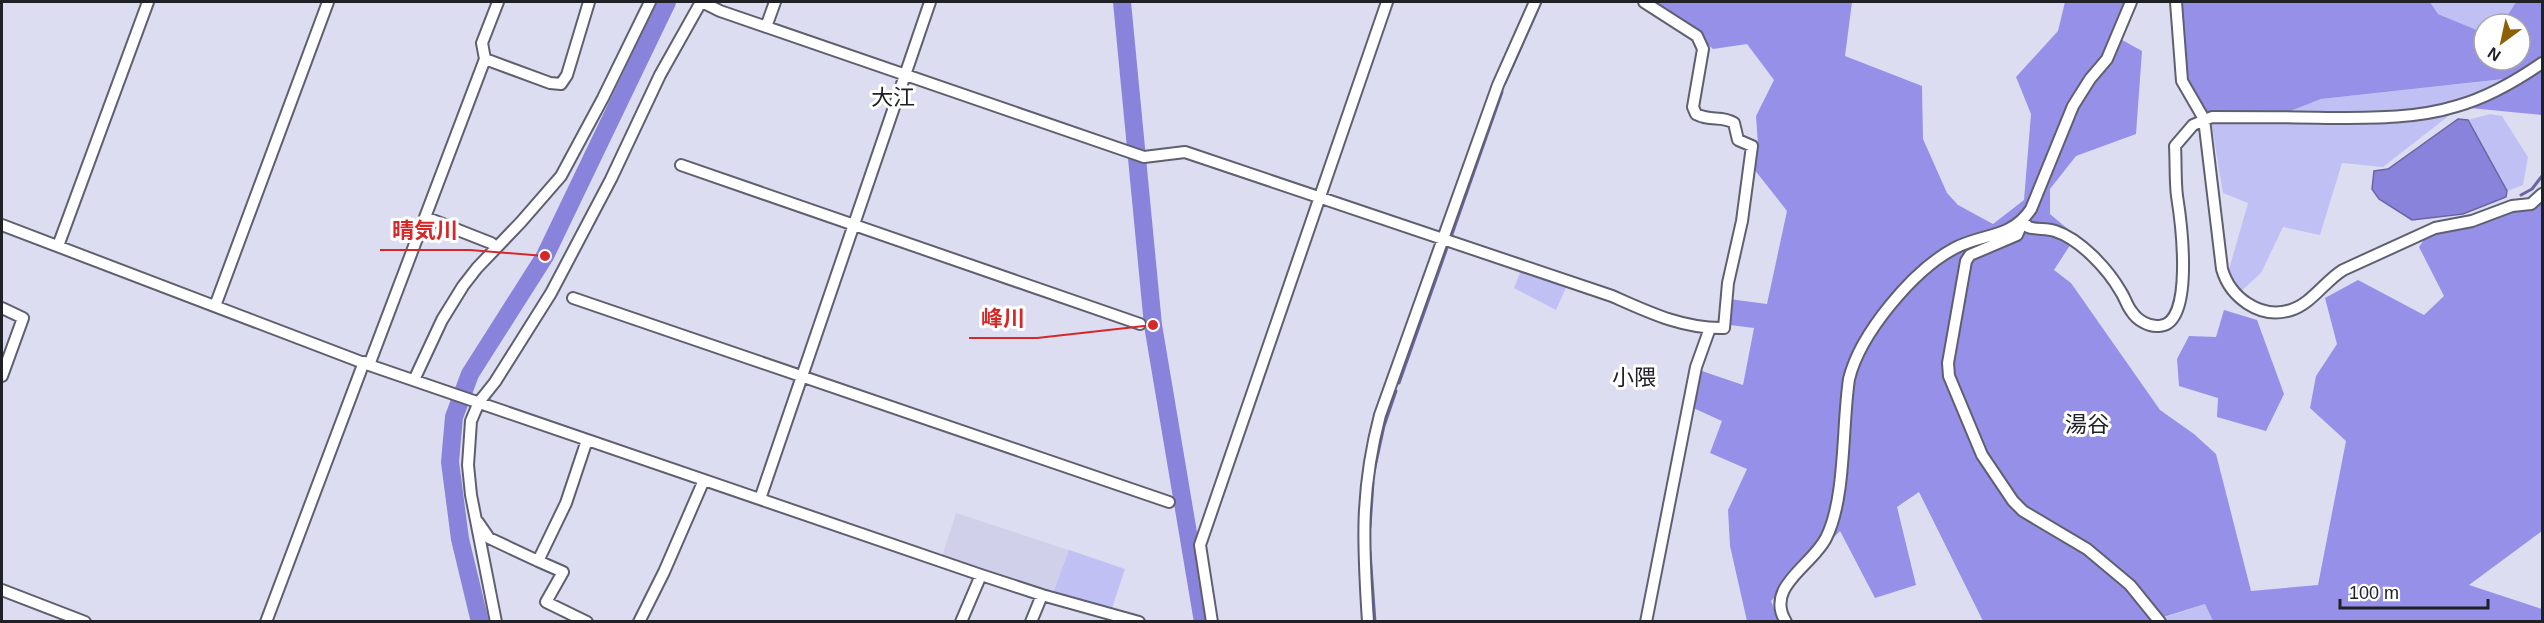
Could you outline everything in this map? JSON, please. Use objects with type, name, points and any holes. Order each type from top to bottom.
[{"type":"street","points":[[58,246],[148,2]]},
{"type":"street","points":[[215,306],[328,2]]},
{"type":"street","points":[[266,621],[485,59],[482,43],[498,2]]},
{"type":"street","points":[[485,59],[550,83],[561,84],[567,75],[589,2]]},
{"type":"street","points":[[414,380],[442,320],[463,286],[561,176],[650,2]]},
{"type":"street","points":[[496,621],[474,517],[468,465],[471,421],[479,402],[495,382],[551,293],[611,179],[660,75],[701,2],[720,11],[1144,157],[1185,152],[1612,296],[1665,319],[1710,328],[1724,328],[1728,283],[1742,221],[1752,146],[1738,140],[1734,123],[1727,118],[1706,119],[1696,114],[1693,107],[1703,49],[1697,36],[1644,2]]},
{"type":"street","points":[[766,27],[775,2]]},
{"type":"street","points":[[760,499],[930,2]]},
{"type":"street","points":[[1212,621],[1200,545],[1387,2]]},
{"type":"street","points":[[1368,621],[1363,511],[1371,447],[1380,415],[1498,85],[1535,2]]},
{"type":"street","points":[[2131,2],[2107,59],[2090,79],[2073,106],[2031,209],[2022,221],[2017,235],[1970,255],[1966,261],[1948,363],[1949,376],[1982,455],[2013,501],[2023,511],[2087,549],[2130,585],[2160,621]]},
{"type":"street","points":[[2176,2],[2182,81],[2204,119],[2222,269],[2226,285],[2251,306],[2275,312],[2291,310],[2305,302],[2329,278],[2343,270],[2435,228],[2472,221],[2512,206],[2530,204],[2542,194]]},
{"type":"street","points":[[2022,221],[2028,227],[2045,228],[2058,232],[2091,254],[2122,292],[2132,312],[2142,322],[2160,327],[2171,323],[2180,309],[2182,255],[2175,186],[2175,146],[2193,125],[2212,117],[2393,117],[2432,113],[2491,94],[2519,80],[2542,63]]},
{"type":"street","points":[[681,165],[1140,324]]},
{"type":"street","points":[[425,217],[496,247]]},
{"type":"street","points":[[1786,621],[1779,607],[1780,594],[1818,552],[1833,524],[1849,379],[1852,366],[1864,343],[1910,283],[1933,261],[1957,247],[2008,231],[2022,221]]},
{"type":"street","points":[[2,226],[414,380],[981,575],[1042,595],[1137,621]]},
{"type":"street","points":[[573,298],[1169,502]]},
{"type":"street","points":[[2,308],[23,318],[2,376]]},
{"type":"street","points":[[1646,621],[1696,368],[1710,328]]},
{"type":"street","points":[[538,561],[566,503],[587,440]]},
{"type":"street","points":[[639,621],[664,572],[704,480]]},
{"type":"street","points":[[474,517],[489,538],[563,572],[546,602],[587,621]]},
{"type":"street","points":[[961,621],[981,575]]},
{"type":"street","points":[[2,590],[85,621]]},
{"type":"street","points":[[1031,621],[1042,595]]},
{"type":"shaded area","points":[[1651,2],[1852,2],[1845,56],[1922,86],[1923,139],[1947,193],[1958,205],[1993,224],[2024,200],[2031,114],[2016,77],[2058,31],[2065,2],[2128,2],[2115,36],[2142,51],[2136,134],[2076,156],[2050,189],[2050,214],[2076,236],[2054,270],[2071,283],[2160,410],[2194,434],[2216,454],[2251,591],[2318,585],[2346,441],[2310,408],[2316,376],[2337,344],[2325,298],[2358,280],[2424,315],[2444,296],[2419,247],[2434,225],[2526,207],[2542,185],[2542,531],[2469,585],[2542,609],[2542,621],[2213,621],[2205,604],[2151,621],[1983,621],[1919,492],[1897,507],[1916,585],[1875,598],[1840,531],[1771,601],[1779,621],[1747,621],[1730,546],[1728,510],[1747,469],[1710,453],[1722,421],[1691,407],[1699,370],[1743,385],[1754,328],[1730,325],[1729,299],[1767,304],[1787,211],[1754,169],[1758,145],[1756,116],[1774,80],[1747,44],[1713,49],[1681,21]]},
{"type":"shaded area","points":[[2181,2],[2430,2],[2438,14],[2472,28],[2472,72],[2532,72],[2532,12],[2510,12],[2516,2],[2542,2],[2542,115],[2460,107],[2504,79],[2321,99],[2262,122],[2211,121],[2188,82]]},
{"type":"shaded area","points":[[2430,2],[2516,2],[2510,12],[2472,12],[2472,28],[2438,14]]},
{"type":"shaded area","points":[[2506,79],[2460,107],[2383,167],[2342,163],[2320,235],[2283,227],[2261,273],[2240,292],[2227,276],[2248,203],[2223,193],[2211,121],[2262,122],[2321,99]]},
{"type":"shaded area","points":[[2490,114],[2502,116],[2528,157],[2523,185],[2507,191],[2468,120]]},
{"type":"shaded area","points":[[2458,119],[2468,120],[2507,191],[2506,197],[2463,214],[2412,220],[2379,199],[2372,189],[2374,171],[2388,169]]},
{"type":"shaded area","points":[[1523,265],[1570,279],[1556,310],[1514,288]]},
{"type":"shaded area","points":[[2224,310],[2257,320],[2284,394],[2266,431],[2217,417],[2218,398],[2179,386],[2177,359],[2189,336],[2216,337]]},
{"type":"shaded area","points":[[956,513],[1069,550],[1053,593],[942,556]]},
{"type":"shaded area","points":[[1069,550],[1125,569],[1112,608],[1053,593]]},
{"type":"shaded area","points":[[2205,604],[2213,621],[2151,622]]},
{"type":"waterway","points":[[480,622],[460,539],[450,462],[454,417],[470,374],[545,256],[667,2]]},
{"type":"waterway","points":[[1122,2],[1153,325],[1203,622]]},
{"type":"waterway","points":[[1505,83],[1541,2]]},
{"type":"waterway","points":[[1451,237],[1502,92]]},
{"type":"waterway","points":[[2521,195],[2532,189],[2542,176]]},
{"type":"waterway","points":[[1399,383],[1448,245]]},
{"type":"waterway","points":[[1373,476],[1384,426],[1396,391]]},
{"type":"waterway","points":[[1370,527],[1373,482]]},
{"type":"waterway","points":[[1370,552],[1375,622]]},
{"type":"place","name":"晴気川","points":[[545,256]]},
{"type":"place","name":"峰川","points":[[1153,325]]},
{"type":"district","name":"大江","points":[[893,97]]},
{"type":"district","name":"小隈","points":[[1634,377]]},
{"type":"district","name":"湯谷","points":[[2087,424]]}]
